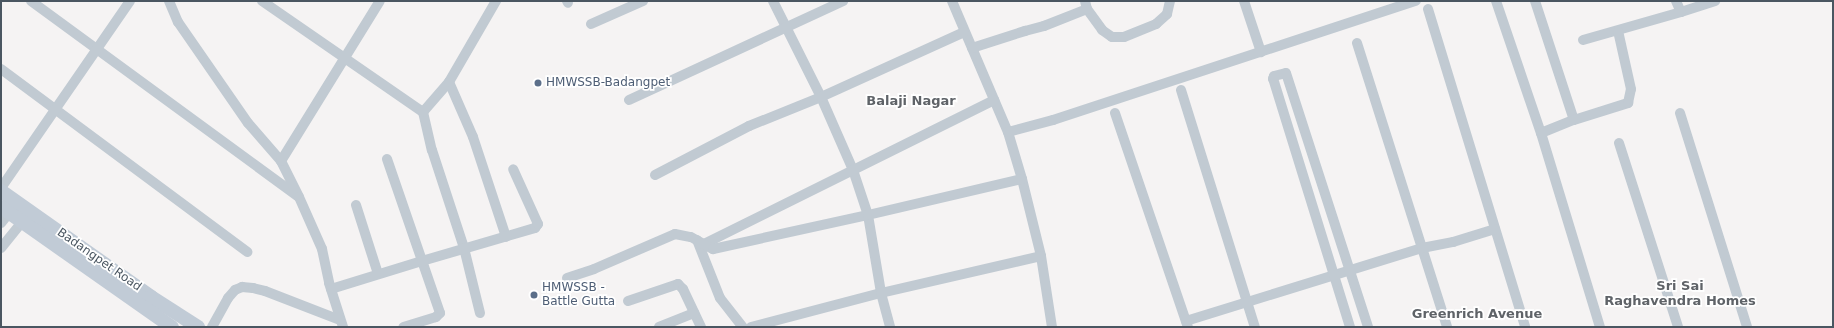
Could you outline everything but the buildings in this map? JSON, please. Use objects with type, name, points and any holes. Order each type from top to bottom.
[{"type":"main road","name":"Badangpet Road","points":[[1,191],[151,297],[198,327]]},
{"type":"main road","name":"Badangpet Road","points":[[4,214],[21,223],[172,327]]},
{"type":"street","points":[[31,1],[299,197]]},
{"type":"street","points":[[1,188],[130,1]]},
{"type":"street","points":[[169,1],[178,22],[248,123],[281,162],[299,197],[322,249],[331,290],[341,323]]},
{"type":"street","points":[[262,1],[424,112],[432,150],[464,248],[480,313]]},
{"type":"street","points":[[281,162],[380,1]]},
{"type":"street","points":[[424,112],[449,82],[496,1]]},
{"type":"street","points":[[591,24],[642,1]]},
{"type":"street","points":[[774,1],[822,97],[853,170],[868,215],[881,293],[890,327]]},
{"type":"street","points":[[629,100],[786,26],[843,1]]},
{"type":"street","points":[[952,1],[1008,132],[1042,256],[1052,327]]},
{"type":"street","points":[[972,48],[1044,26],[1086,5],[1102,30],[1112,37],[1124,37],[1156,24],[1167,14],[1170,1]]},
{"type":"street","points":[[1244,1],[1261,52]]},
{"type":"street","points":[[1008,132],[1053,120],[1416,1]]},
{"type":"street","points":[[1496,1],[1541,134],[1600,327]]},
{"type":"street","points":[[1535,1],[1574,120]]},
{"type":"street","points":[[1676,1],[1681,12]]},
{"type":"street","points":[[1583,40],[1618,31],[1715,1]]},
{"type":"street","points":[[1428,9],[1525,327]]},
{"type":"street","points":[[1541,134],[1574,120],[1628,103],[1631,89],[1618,31]]},
{"type":"street","points":[[655,175],[749,126],[822,97],[964,32]]},
{"type":"street","points":[[1357,43],[1447,327]]},
{"type":"street","points":[[1,69],[56,108],[247,252]]},
{"type":"street","points":[[1350,327],[1273,79],[1274,76],[1286,73],[1368,327]]},
{"type":"street","points":[[449,82],[473,137],[506,237]]},
{"type":"street","points":[[1181,90],[1254,327]]},
{"type":"street","points":[[700,242],[853,170],[994,100]]},
{"type":"street","points":[[1115,113],[1187,324],[1247,302],[1333,275],[1422,248],[1453,242],[1495,229]]},
{"type":"street","points":[[1680,113],[1748,327]]},
{"type":"street","points":[[1619,143],[1678,327]]},
{"type":"street","points":[[388,159],[440,313],[436,317],[404,327]]},
{"type":"street","points":[[331,290],[378,274],[535,228],[538,224],[513,169]]},
{"type":"street","points":[[567,278],[601,266],[675,234],[691,237],[713,249],[1022,179]]},
{"type":"street","points":[[356,205],[378,274]]},
{"type":"street","points":[[1,248],[21,223]]},
{"type":"street","points":[[700,242],[720,298],[743,327]]},
{"type":"street","points":[[751,327],[881,293],[1042,256]]},
{"type":"street","points":[[628,301],[678,284],[683,289],[701,327]]},
{"type":"street","points":[[212,327],[228,298],[235,290],[242,287],[259,289],[341,323]]},
{"type":"street","points":[[659,327],[694,314]]},
{"type":"place","name":"HMWSSB-Badangpet","points":[[538,83]]},
{"type":"place","name":"HMWSSB - Battle Gutta","points":[[534,295]]},
{"type":"district","name":"Balaji Nagar","points":[[911,101]]},
{"type":"district","name":"Sri Sai Raghavendra Homes","points":[[1680,294]]},
{"type":"district","name":"Greenrich Avenue","points":[[1477,314]]}]
